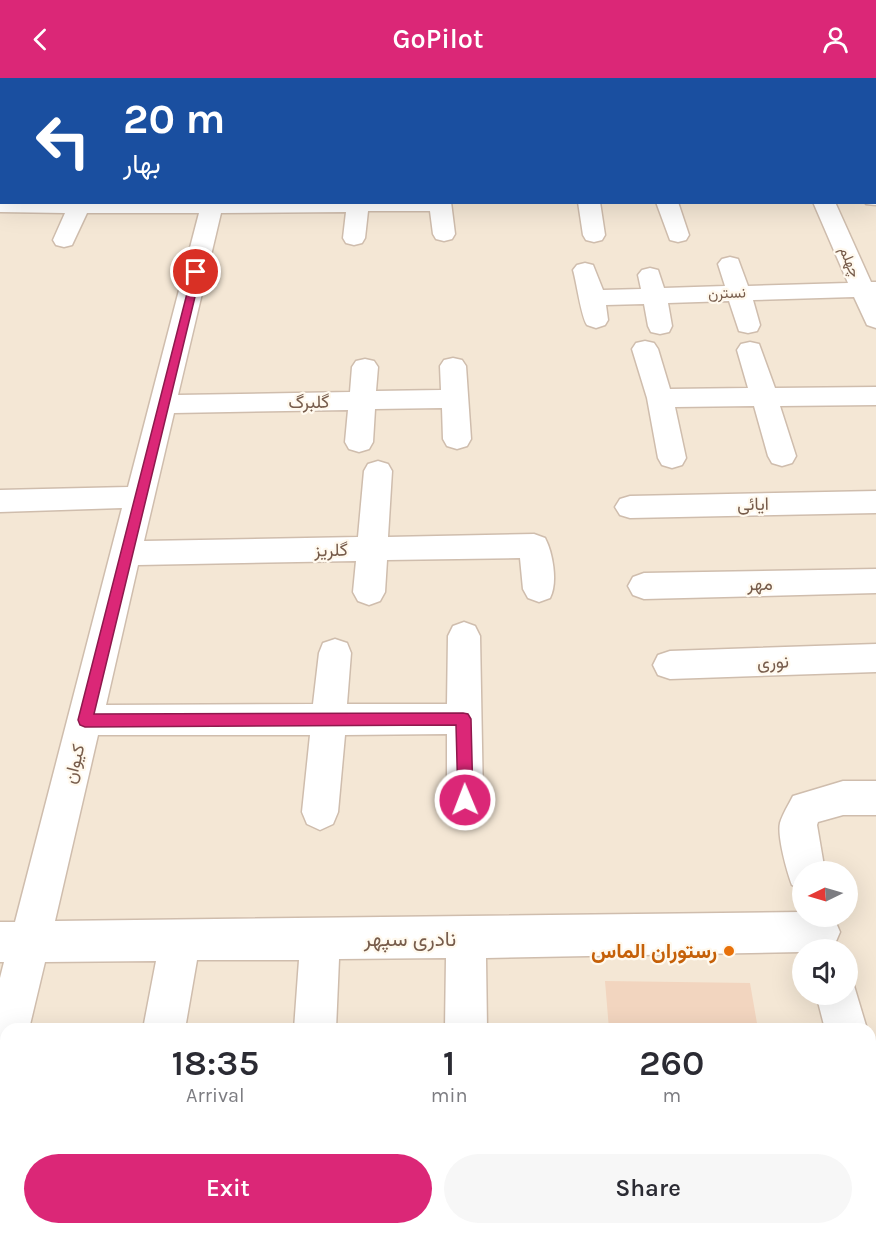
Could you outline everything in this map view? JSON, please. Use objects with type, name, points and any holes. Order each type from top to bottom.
[{"type":"street","points":[[64,240],[80,204]]},
{"type":"street","points":[[0,206],[286,204]]},
{"type":"street","points":[[354,238],[358,204]]},
{"type":"street","points":[[440,204],[444,234]]},
{"type":"street","points":[[589,204],[594,235]]},
{"type":"street","points":[[668,204],[678,235]]},
{"type":"street","name":"چهلم","points":[[825,204],[869,289],[876,320]]},
{"type":"street","name":"کیوان","points":[[8,1023],[15,942],[85,720],[213,205]]},
{"type":"street","points":[[729,264],[782,456]]},
{"type":"street","name":"نسترن","points":[[585,270],[595,309],[651,285],[737,293],[869,289]]},
{"type":"street","points":[[651,285],[660,327]]},
{"type":"street","points":[[645,349],[660,398],[672,458]]},
{"type":"street","points":[[453,366],[456,439]]},
{"type":"street","points":[[359,442],[365,367]]},
{"type":"street","points":[[660,398],[876,396]]},
{"type":"street","name":"گلبرگ","points":[[164,404],[454,399]]},
{"type":"street","points":[[369,592],[374,550],[378,471]]},
{"type":"street","points":[[0,501],[141,497]]},
{"type":"street","name":"ایائی","points":[[630,507],[876,502]]},
{"type":"street","name":"گلریز","points":[[127,553],[534,546],[539,589]]},
{"type":"street","name":"مهر","points":[[644,586],[876,581]]},
{"type":"street","points":[[464,636],[465,800]]},
{"type":"street","points":[[320,812],[335,653]]},
{"type":"street","name":"نوری","points":[[670,665],[876,658]]},
{"type":"street","points":[[85,720],[463,719]]},
{"type":"street","points":[[804,861],[798,825],[806,808],[843,798],[876,798]]},
{"type":"street","name":"نادری سپهر","points":[[15,942],[821,933]]},
{"type":"street","points":[[466,938],[466,1023]]},
{"type":"street","points":[[315,1023],[320,939]]},
{"type":"street","points":[[165,1023],[180,940]]},
{"type":"street","points":[[840,1005],[844,1023]]},
{"type":"shaded area","points":[[0,204],[876,204],[876,1023],[0,1023]]},
{"type":"building","points":[[605,981],[750,983],[757,1023],[608,1023]]},
{"type":"place","name":"رستوران الماس","points":[[729,951]]},
{"type":"route","points":[[196,272],[85,720],[463,719],[465,800]]}]
